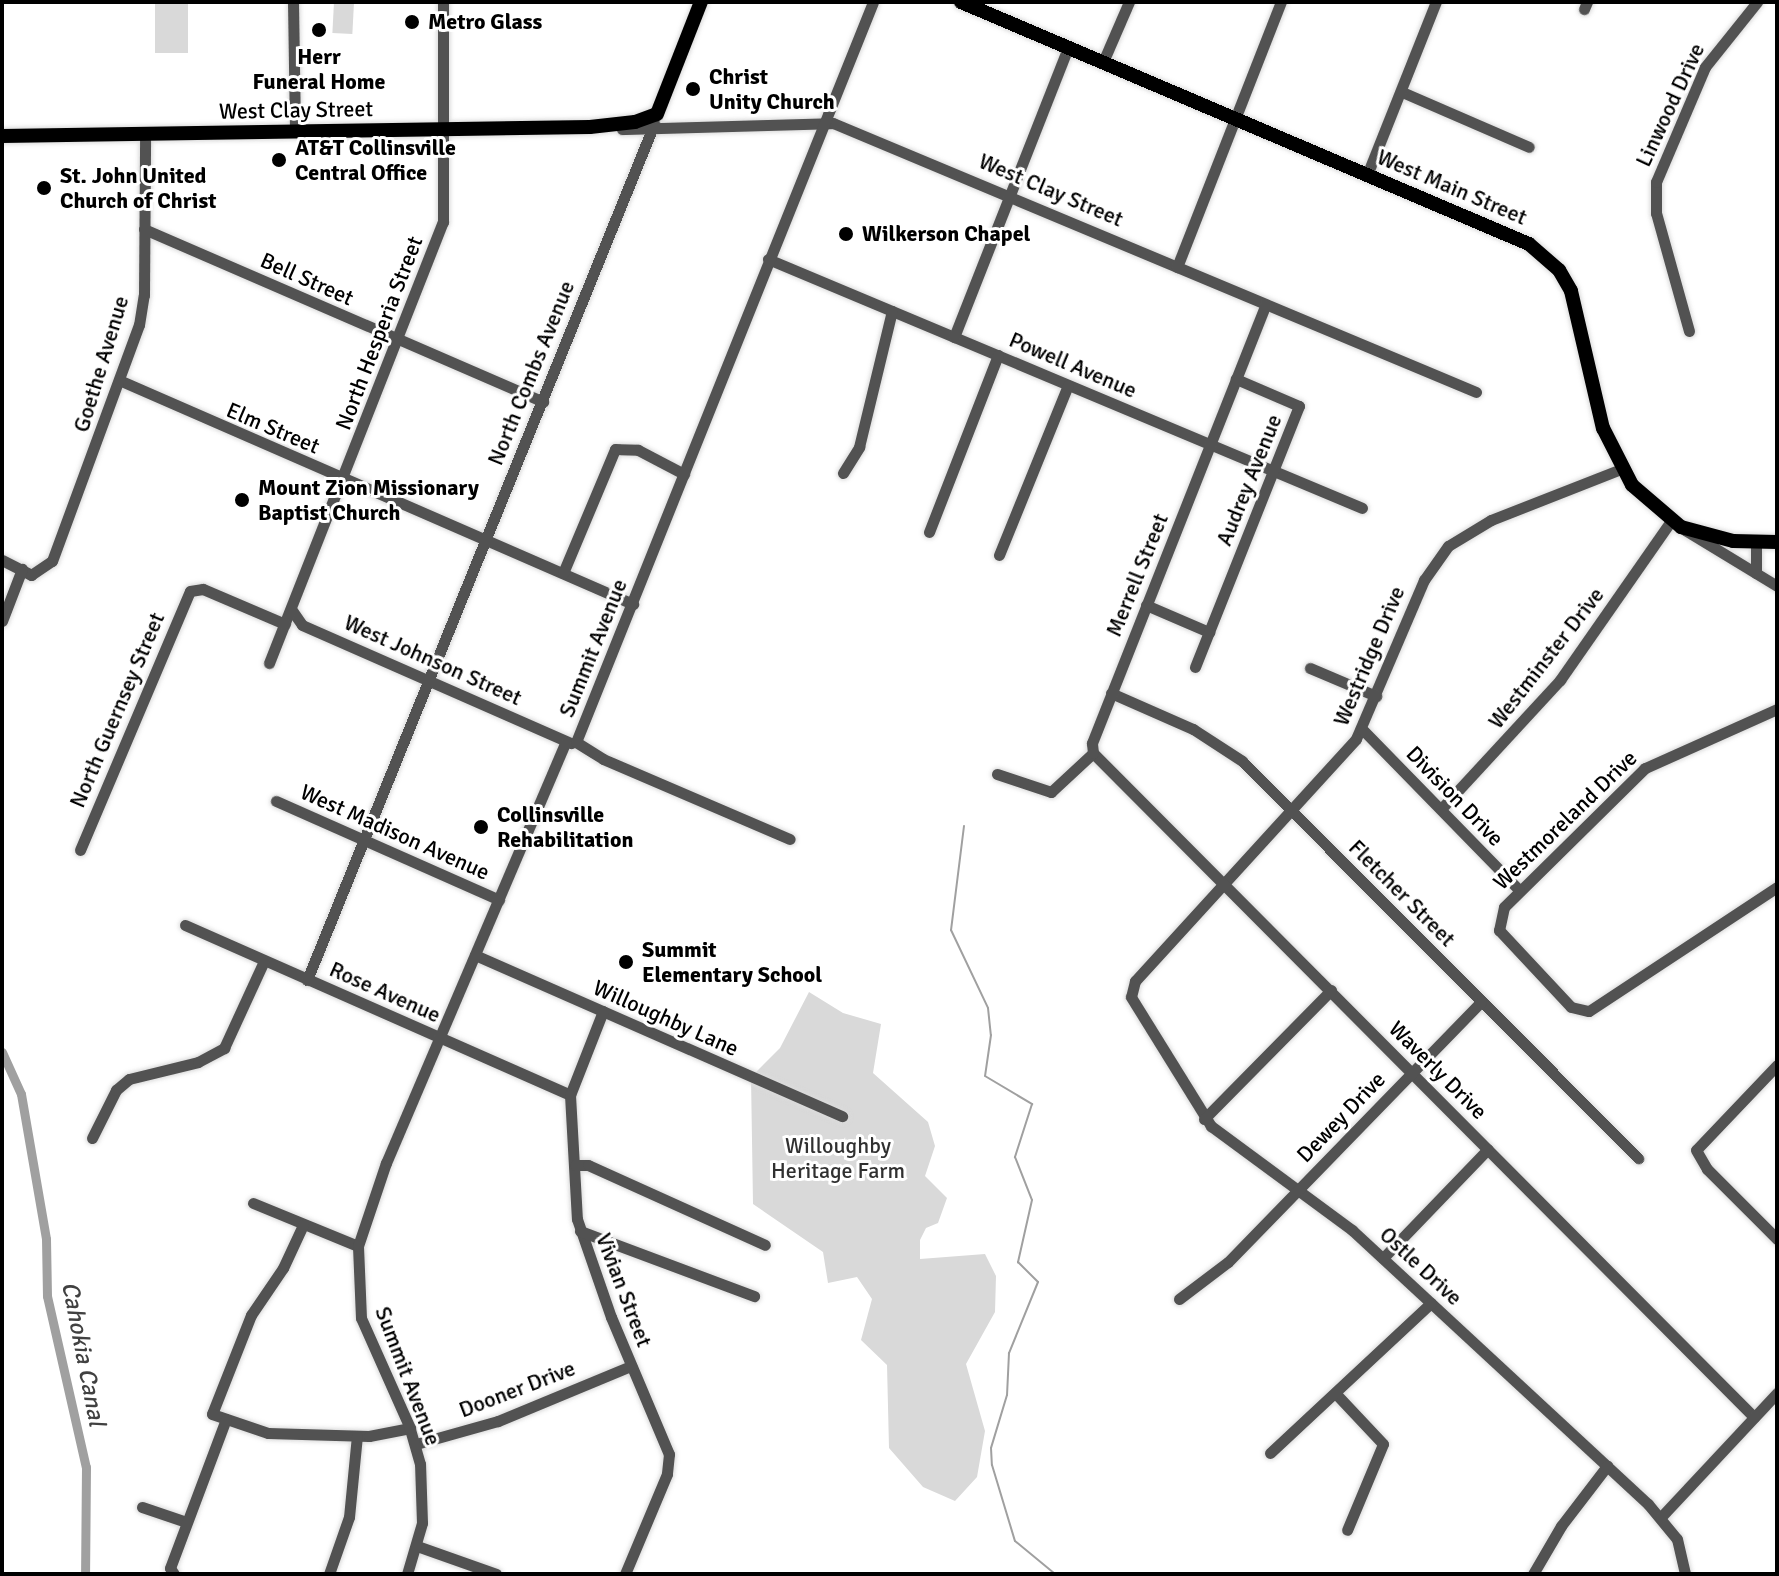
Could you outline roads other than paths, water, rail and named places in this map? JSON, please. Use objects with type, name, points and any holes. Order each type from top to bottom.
[{"type":"main road","name":"North Combs Avenue","points":[[655,121],[701,2]]},
{"type":"main road","name":"West Main Street","points":[[961,2],[1529,244],[1559,270],[1571,291],[1603,428],[1621,469],[1642,497],[1676,524],[1756,543],[1776,540]]},
{"type":"main road","name":"West Clay Street","points":[[2,136],[590,127],[655,121]]},
{"type":"street","points":[[293,2],[295,132]]},
{"type":"street","name":"North Hesperia Street","points":[[269,663],[443,222],[443,2]]},
{"type":"street","name":"Summit Avenue","points":[[407,1574],[417,1546],[423,1504],[416,1444],[361,1318],[358,1246],[386,1163],[475,955],[633,604],[873,2]]},
{"type":"street","points":[[1103,62],[1129,2]]},
{"type":"street","points":[[1177,267],[1281,2]]},
{"type":"street","points":[[1367,175],[1436,2]]},
{"type":"street","name":"Linwood Drive","points":[[1689,331],[1656,213],[1656,182],[1705,67],[1757,2]]},
{"type":"street","points":[[954,337],[1068,48]]},
{"type":"street","points":[[1402,92],[1529,147]]},
{"type":"street","name":"West Clay Street","points":[[655,121],[824,122],[1010,196],[1476,392]]},
{"type":"street","name":"North Combs Avenue","points":[[307,980],[432,682],[655,121]]},
{"type":"street","name":"Goethe Avenue","points":[[22,569],[34,574],[52,561],[142,313],[145,134]]},
{"type":"street","name":"Bell Street","points":[[144,229],[543,402]]},
{"type":"street","name":"Powell Avenue","points":[[768,259],[1362,508]]},
{"type":"street","name":"Merrell Street","points":[[1093,753],[1092,743],[1111,693],[1265,305]]},
{"type":"street","points":[[843,473],[859,447],[892,311]]},
{"type":"street","points":[[929,532],[998,355]]},
{"type":"street","name":"Audrey Avenue","points":[[1195,667],[1299,406],[1236,379]]},
{"type":"street","name":"Elm Street","points":[[119,380],[633,604]]},
{"type":"street","points":[[999,555],[1068,385]]},
{"type":"street","points":[[563,573],[615,449],[638,450],[684,474]]},
{"type":"street","name":"Westridge Drive","points":[[1131,990],[1293,811],[1362,729],[1424,580],[1448,546],[1491,520],[1621,469]]},
{"type":"street","points":[[1676,524],[1777,586]]},
{"type":"street","name":"Westminster Drive","points":[[1441,809],[1560,680],[1676,524]]},
{"type":"street","points":[[1756,543],[1756,573]]},
{"type":"street","points":[[2,560],[22,569],[2,621]]},
{"type":"street","name":"North Guernsey Street","points":[[80,850],[194,588],[285,624]]},
{"type":"street","points":[[1146,605],[1209,632]]},
{"type":"street","name":"West Johnson Street","points":[[291,609],[302,625],[790,839]]},
{"type":"street","points":[[1310,668],[1376,696]]},
{"type":"street","name":"Fletcher Street","points":[[1111,693],[1210,737],[1242,761],[1638,1158]]},
{"type":"street","name":"Westmoreland Drive","points":[[1777,709],[1645,768],[1519,890],[1498,916],[1501,935],[1571,1007],[1583,1011],[1595,1009],[1777,887]]},
{"type":"street","name":"Division Drive","points":[[1362,729],[1519,890]]},
{"type":"street","points":[[997,774],[1051,792],[1093,753]]},
{"type":"street","name":"Waverly Drive","points":[[1093,753],[1754,1417]]},
{"type":"street","name":"West Madison Avenue","points":[[276,801],[499,900]]},
{"type":"street","name":"Rose Avenue","points":[[185,925],[570,1095]]},
{"type":"street","name":"Willoughby Lane","points":[[475,955],[842,1116]]},
{"type":"street","points":[[92,1138],[116,1090],[129,1079],[198,1062],[224,1048],[264,961]]},
{"type":"street","name":"Ostle Drive","points":[[1131,990],[1132,1002],[1204,1119],[1383,1258],[1661,1517],[1681,1548],[1685,1574]]},
{"type":"street","points":[[1204,1119],[1331,990]]},
{"type":"street","name":"Dewey Drive","points":[[1179,1299],[1228,1262],[1481,1002]]},
{"type":"street","name":"Vivian Street","points":[[603,1011],[570,1095],[580,1231],[669,1464],[625,1574]]},
{"type":"street","points":[[1777,1065],[1696,1150],[1707,1169],[1777,1239]]},
{"type":"street","points":[[1383,1258],[1488,1149]]},
{"type":"street","points":[[575,1165],[588,1165],[765,1245]]},
{"type":"street","points":[[253,1203],[358,1246]]},
{"type":"street","points":[[303,1225],[283,1268],[251,1315],[212,1414],[268,1433],[357,1436],[410,1428]]},
{"type":"street","points":[[580,1231],[754,1296]]},
{"type":"street","points":[[1270,1453],[1337,1395],[1431,1303]]},
{"type":"street","name":"Dooner Drive","points":[[416,1444],[508,1417],[631,1366]]},
{"type":"street","points":[[1661,1517],[1777,1393]]},
{"type":"street","points":[[1337,1395],[1383,1444],[1347,1530]]},
{"type":"street","points":[[172,1573],[186,1522],[226,1419]]},
{"type":"street","points":[[329,1574],[349,1517],[357,1436]]},
{"type":"street","points":[[1533,1574],[1561,1526],[1607,1466]]},
{"type":"street","points":[[142,1507],[186,1522]]},
{"type":"street","points":[[417,1546],[496,1574]]},
{"type":"waterway","points":[[964,826],[951,930],[988,1008],[991,1035],[985,1076],[1032,1104],[1015,1157],[1032,1200],[1018,1262],[1038,1282],[1009,1353],[1007,1395],[991,1448],[992,1465],[1015,1541],[1055,1574]]},
{"type":"waterway","name":"Cahokia Canal","points":[[2,1052],[21,1094],[46,1239],[47,1296],[86,1467],[85,1574]]},
{"type":"place","name":"Metro Glass","points":[[412,22]]},
{"type":"place","name":"Herr Funeral Home","points":[[319,30]]},
{"type":"place","name":"Christ Unity Church","points":[[693,89]]},
{"type":"place","name":"AT&T Collinsville Central Office","points":[[279,160]]},
{"type":"place","name":"St. John United Church of Christ","points":[[44,188]]},
{"type":"place","name":"Wilkerson Chapel","points":[[846,234]]},
{"type":"place","name":"Mount Zion Missionary Baptist Church","points":[[242,500]]},
{"type":"place","name":"Collinsville Rehabilitation","points":[[481,827]]},
{"type":"place","name":"Summit Elementary School","points":[[626,962]]},
{"type":"park label","name":"Willoughby Heritage Farm","points":[[838,1158]]}]
